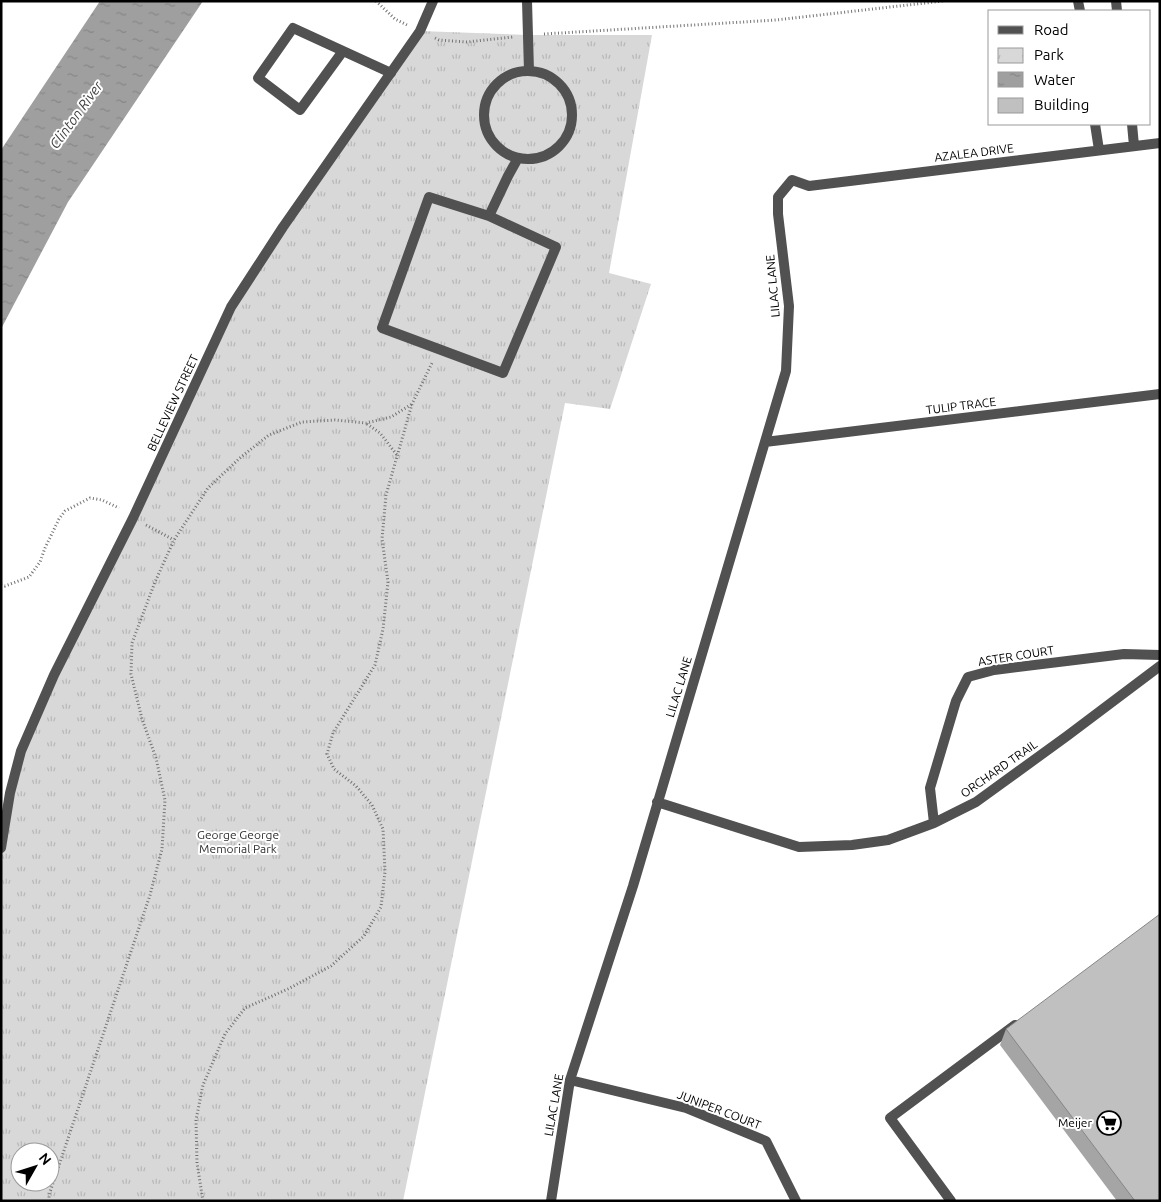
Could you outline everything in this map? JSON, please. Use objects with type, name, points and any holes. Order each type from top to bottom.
[{"type":"street","name":"BELLEVIEW STREET","points":[[1,848],[10,793],[21,750],[54,674],[133,518],[232,307],[283,227],[420,31],[433,1]]},
{"type":"street","points":[[527,1],[529,71]]},
{"type":"street","points":[[343,50],[300,110],[258,78],[293,28],[343,50],[391,73]]},
{"type":"street","points":[[529,71],[544,74],[556,81],[566,92],[572,106],[572,121],[568,135],[559,147],[547,155],[533,159],[518,158],[505,153],[494,143],[487,131],[484,117],[486,102],[492,90],[502,79],[515,73],[529,71]]},
{"type":"street","points":[[1095,125],[1099,150]]},
{"type":"street","points":[[1132,125],[1134,146]]},
{"type":"street","name":"AZALEA DRIVE","points":[[792,180],[809,186],[1160,143]]},
{"type":"street","points":[[489,216],[518,158]]},
{"type":"street","name":"LILAC LANE","points":[[551,1201],[570,1080],[633,886],[786,371],[789,306],[778,214],[778,197],[792,180]]},
{"type":"street","points":[[429,198],[489,216],[556,247],[503,373],[438,349],[382,328],[429,198]]},
{"type":"street","name":"TULIP TRACE","points":[[765,442],[1160,394]]},
{"type":"street","name":"ASTER COURT","points":[[934,823],[930,788],[956,701],[968,677],[994,670],[1124,654],[1160,655]]},
{"type":"street","name":"ORCHARD TRAIL","points":[[658,802],[799,847],[852,846],[888,840],[934,823],[976,802],[1160,666]]},
{"type":"street","points":[[951,1201],[890,1118],[1025,1018]]},
{"type":"street","name":"JUNIPER COURT","points":[[570,1080],[686,1108],[766,1141],[796,1201]]},
{"type":"path","points":[[376,1],[395,19],[439,40],[467,42],[528,35],[776,20],[943,1]]},
{"type":"path","points":[[203,1201],[197,1164],[196,1120],[203,1084],[225,1034],[245,1008],[288,989],[331,966],[364,936],[381,907],[385,872],[383,829],[372,805],[356,786],[334,769],[327,754],[333,733],[374,665],[383,629],[388,582],[382,539],[386,495],[412,404],[438,349]]},
{"type":"path","points":[[49,1201],[49,1195],[78,1106],[150,895],[162,849],[165,800],[156,758],[142,719],[131,674],[132,643],[155,582],[174,540],[208,488],[241,457],[269,435],[302,422],[335,420],[366,423],[391,417],[412,404]]},
{"type":"path","points":[[366,423],[380,433],[397,455]]},
{"type":"path","points":[[1,585],[5,586],[29,577],[40,562],[59,518],[65,511],[90,498],[102,500],[121,509],[133,518],[174,540]]},
{"type":"green space","name":"George George Memorial Park","points":[[420,31],[528,35],[652,35],[609,273],[651,284],[610,409],[565,403],[403,1201],[1,1201],[1,848],[21,751],[231,307]]},
{"type":"water","name":"Clinton River","points":[[100,1],[203,1],[68,202],[1,329],[1,150]]},
{"type":"building","name":"Meijer","points":[[1160,914],[1160,1201],[1135,1201],[1006,1029]]},
{"type":"place","name":"Meijer","points":[[1109,1123]]}]
